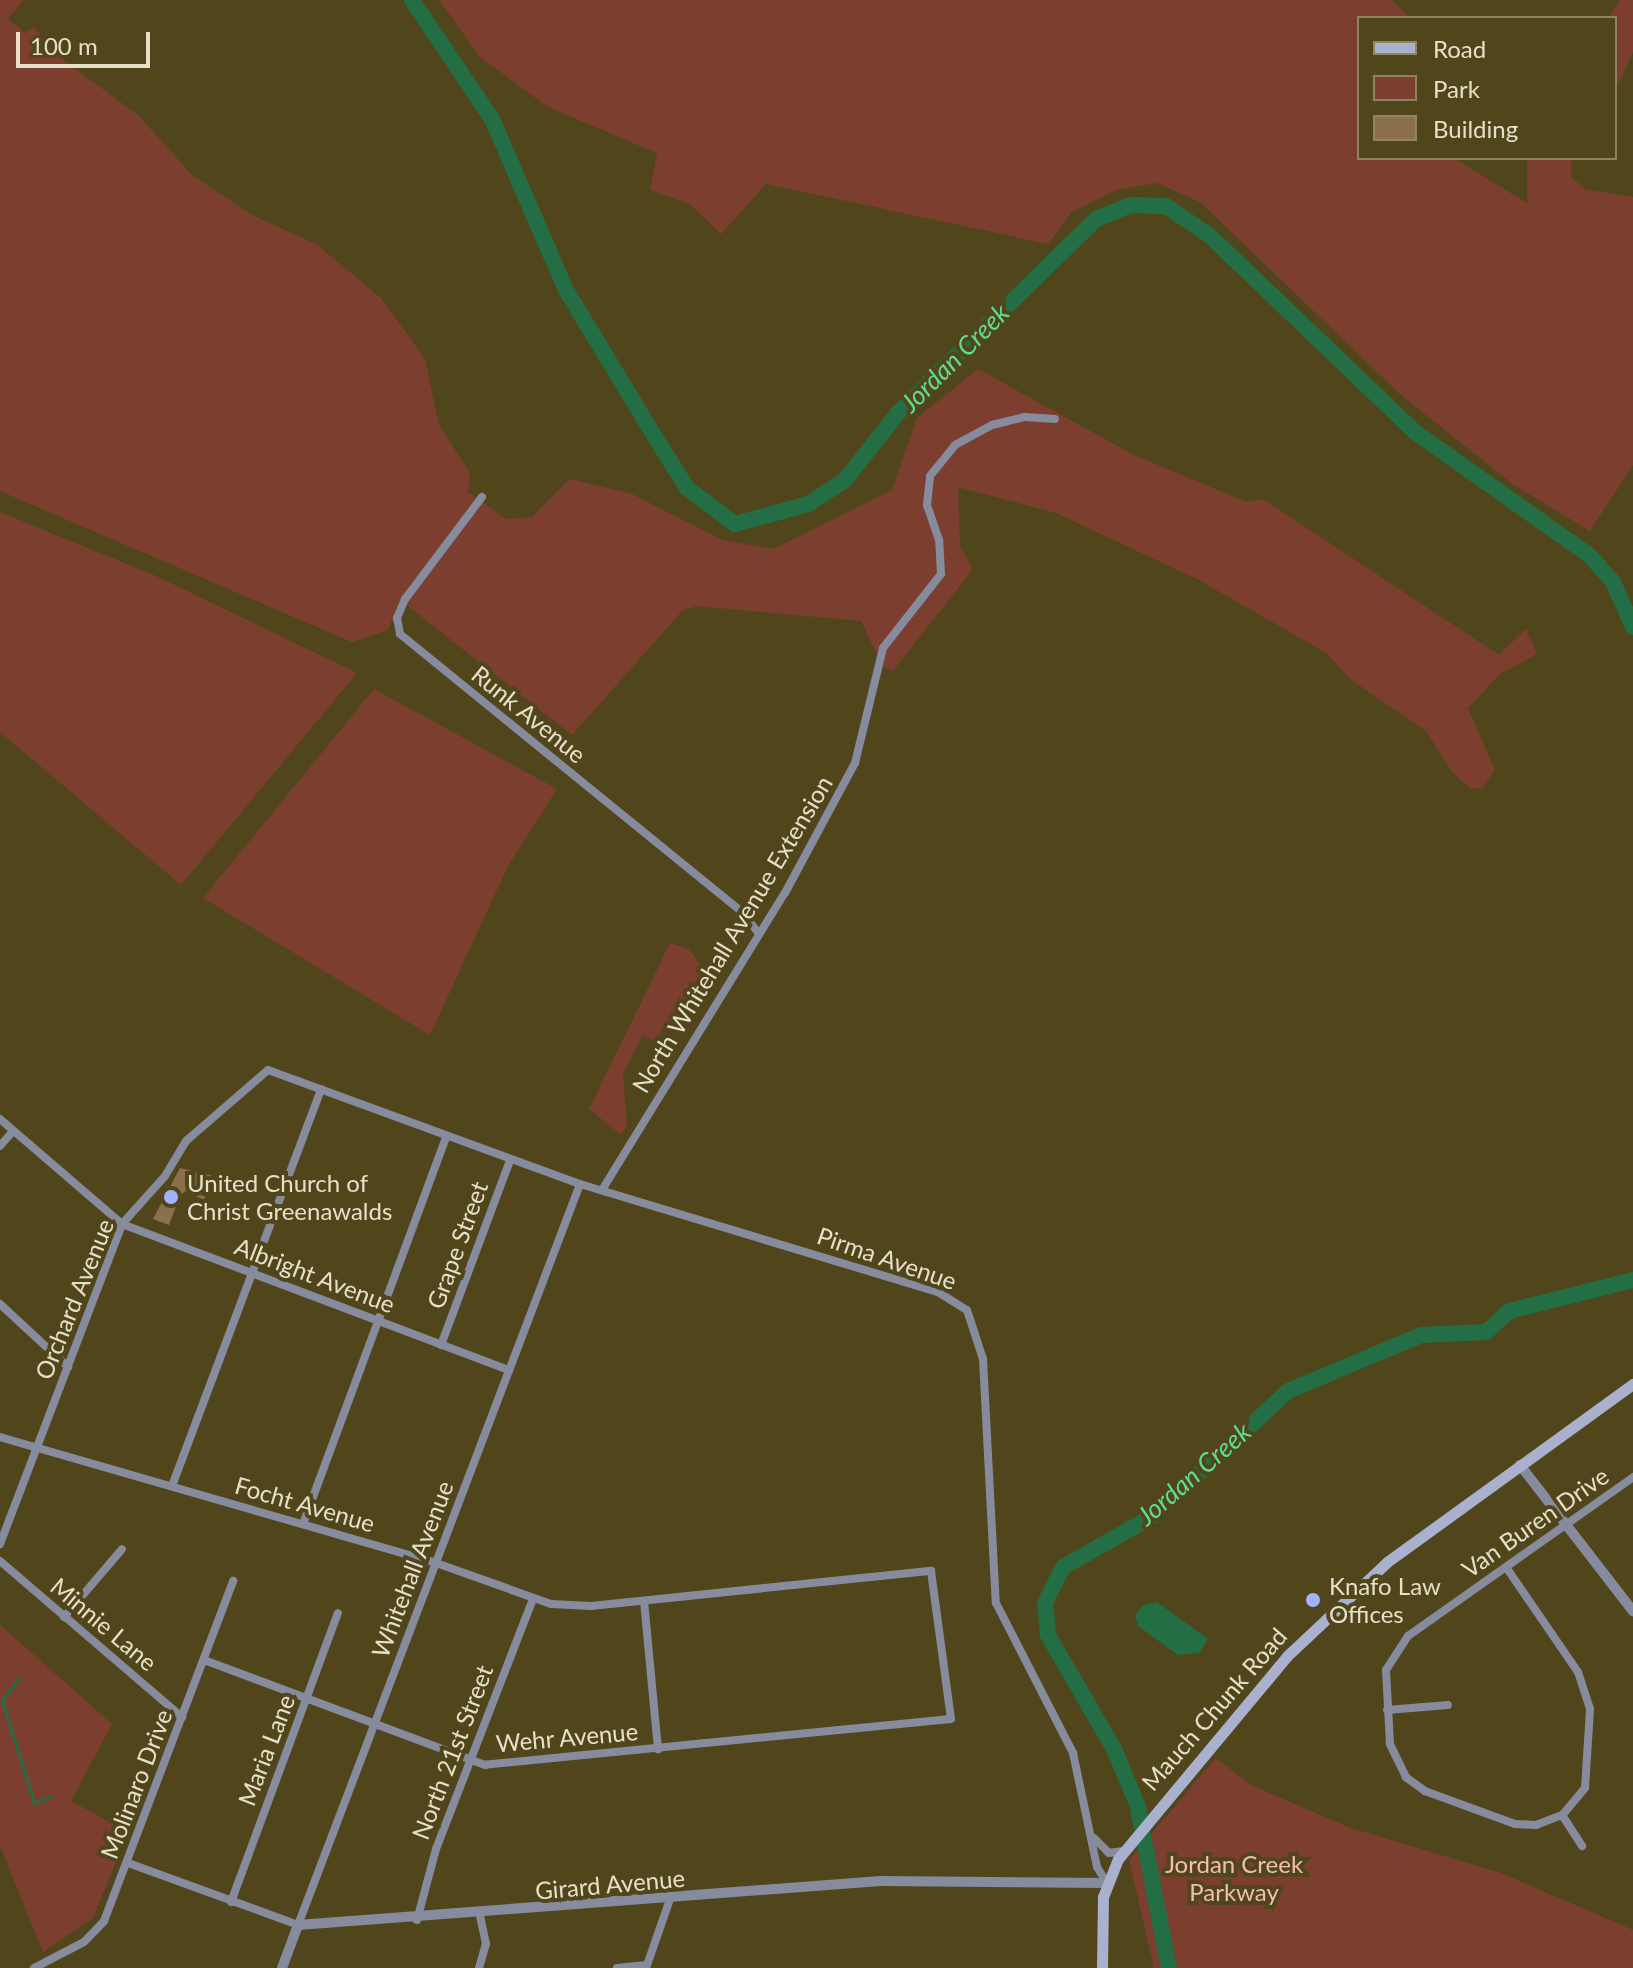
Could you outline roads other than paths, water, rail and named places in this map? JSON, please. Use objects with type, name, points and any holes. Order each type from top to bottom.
[{"type":"main road","name":"Mauch Chunk Road","points":[[1102,1968],[1107,1883],[1123,1851],[1262,1684],[1342,1602],[1520,1465],[1633,1384]]},
{"type":"street","name":"North Whitehall Avenue Extension","points":[[602,1190],[758,932],[855,763],[883,648],[941,574],[939,540],[927,505],[930,476],[955,445],[992,425],[1025,417],[1055,419]]},
{"type":"street","name":"Runk Avenue","points":[[482,497],[405,599],[400,634],[740,910],[758,932]]},
{"type":"street","name":"Pirma Avenue","points":[[268,1070],[580,1184],[938,1292],[967,1310],[983,1359],[996,1603],[1073,1753],[1094,1838],[1097,1867],[1107,1883]]},
{"type":"street","name":"Orchard Avenue","points":[[0,1544],[122,1224],[165,1176],[186,1141],[268,1070]]},
{"type":"street","points":[[172,1486],[321,1089]]},
{"type":"street","name":"Albright Avenue","points":[[0,1119],[122,1224],[509,1370]]},
{"type":"street","points":[[0,1146],[13,1131]]},
{"type":"street","points":[[303,1524],[446,1137]]},
{"type":"street","name":"Grape Street","points":[[441,1345],[510,1160]]},
{"type":"street","name":"Whitehall Avenue","points":[[282,1968],[580,1184]]},
{"type":"street","points":[[0,1304],[68,1367]]},
{"type":"street","name":"Focht Avenue","points":[[0,1437],[436,1563],[533,1599],[573,1606],[931,1571],[951,1719]]},
{"type":"street","points":[[1520,1465],[1564,1526],[1633,1611]]},
{"type":"street","name":"Van Buren Drive","points":[[1562,1815],[1536,1825],[1515,1824],[1425,1791],[1400,1769],[1387,1710],[1386,1670],[1397,1648],[1633,1477]]},
{"type":"street","points":[[64,1617],[122,1549]]},
{"type":"street","name":"Minnie Lane","points":[[0,1561],[182,1717]]},
{"type":"street","points":[[1506,1567],[1588,1696],[1588,1777],[1562,1815],[1582,1846]]},
{"type":"street","name":"Molinaro Drive","points":[[34,1968],[95,1933],[128,1863],[233,1581]]},
{"type":"street","name":"North 21st Street","points":[[417,1921],[417,1902],[533,1599]]},
{"type":"street","points":[[644,1601],[658,1749]]},
{"type":"street","name":"Maria Lane","points":[[231,1902],[338,1613]]},
{"type":"street","name":"Wehr Avenue","points":[[204,1660],[470,1763],[658,1749],[951,1719]]},
{"type":"street","points":[[1387,1710],[1448,1705]]},
{"type":"street","points":[[1094,1838],[1109,1853],[1123,1851]]},
{"type":"street","name":"Girard Avenue","points":[[128,1863],[298,1925],[417,1921],[880,1881],[1107,1883]]},
{"type":"street","points":[[617,1968],[646,1967],[670,1899]]},
{"type":"street","points":[[479,1968],[486,1944],[480,1915]]},
{"type":"waterway","name":"Jordan Creek","points":[[412,0],[492,119],[566,290],[655,437],[687,488],[735,524],[808,504],[845,480],[898,413],[1096,219],[1131,205],[1166,206],[1210,236],[1415,432],[1589,555],[1613,582],[1633,627]]},
{"type":"waterway","name":"Jordan Creek","points":[[1169,1968],[1137,1804],[1114,1749],[1048,1635],[1045,1603],[1063,1567],[1153,1516],[1288,1391],[1421,1335],[1486,1332],[1509,1311],[1633,1280]]},
{"type":"waterway","points":[[19,1678],[2,1700],[34,1803],[50,1797]]},
{"type":"place","name":"United Church of Christ Greenawalds","points":[[171,1197]]},
{"type":"place","name":"Knafo Law Offices","points":[[1313,1600]]},
{"type":"park label","name":"Jordan Creek Parkway","points":[[1234,1878]]}]
